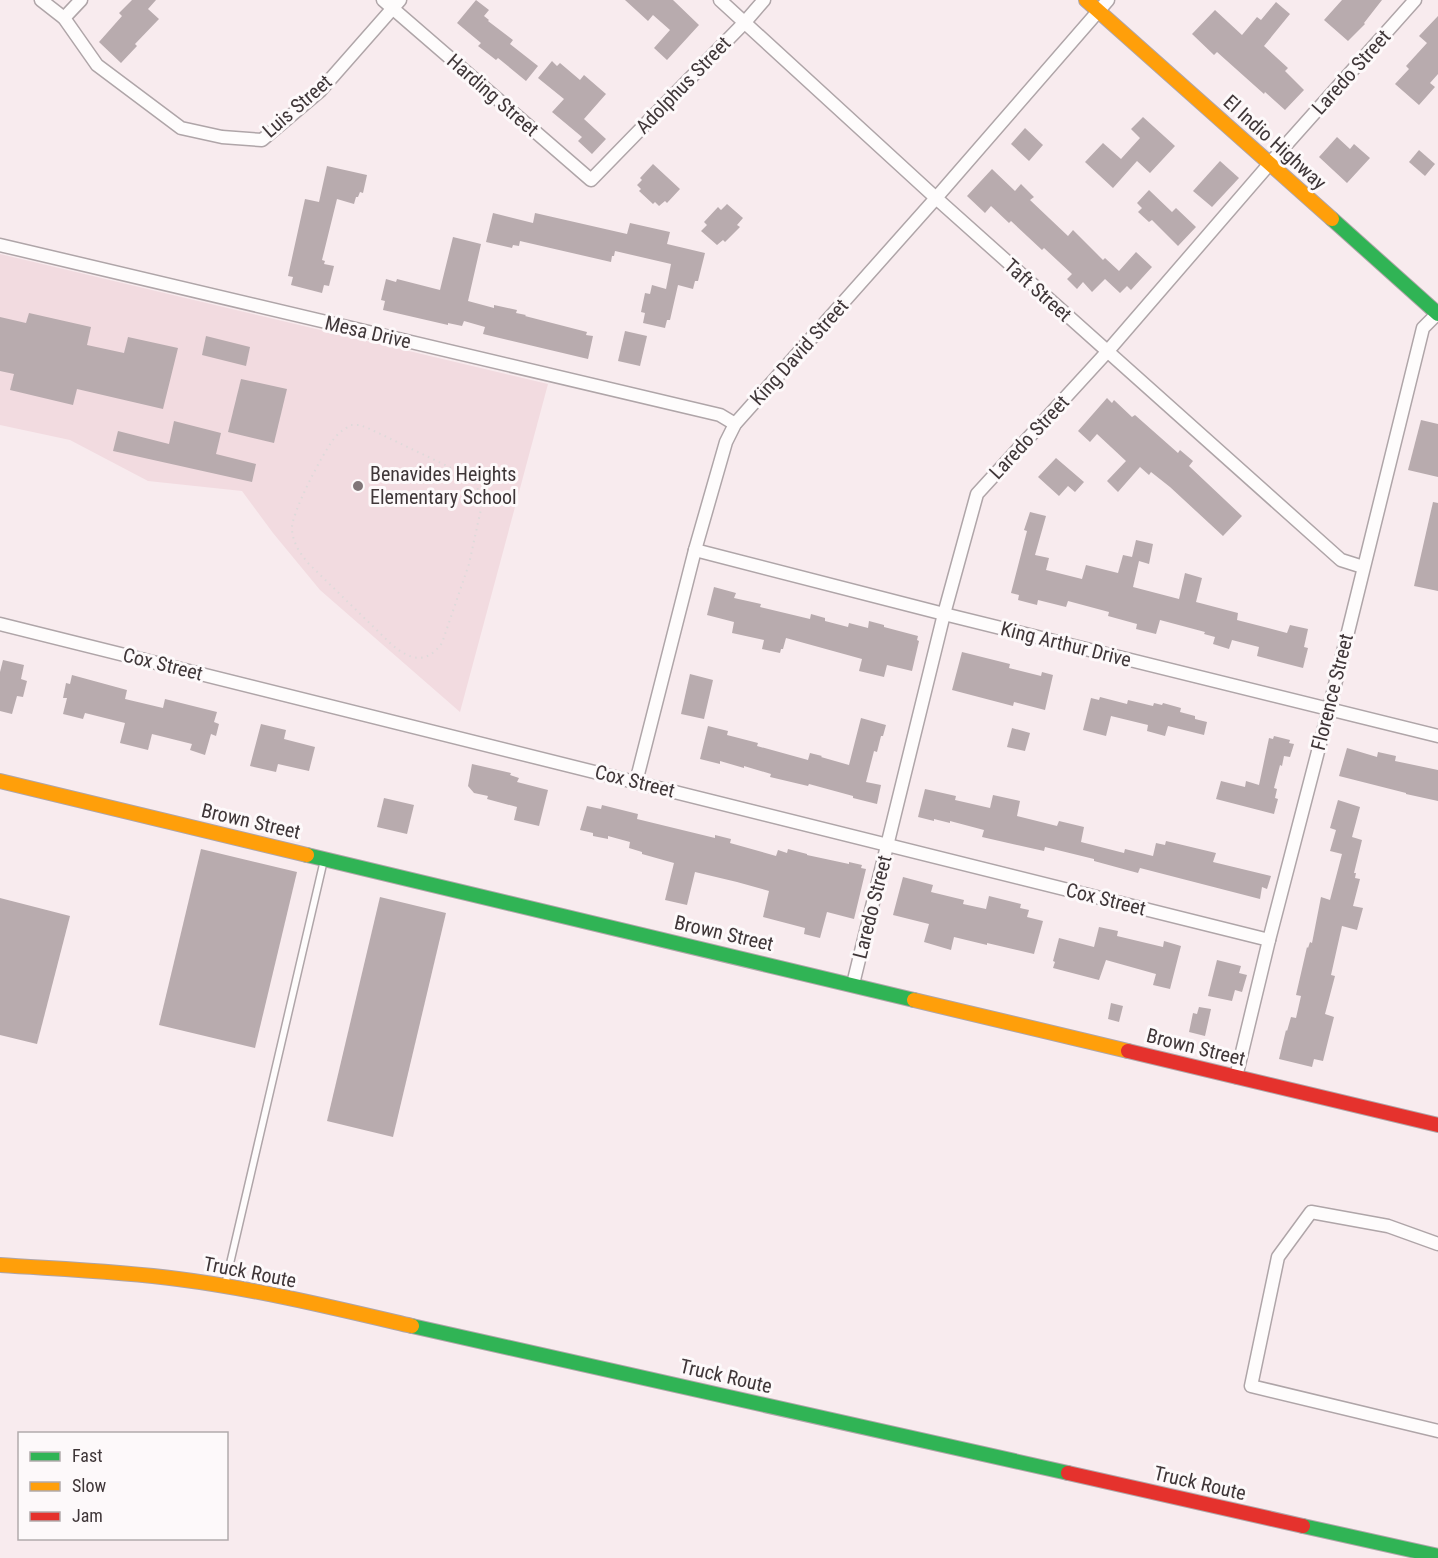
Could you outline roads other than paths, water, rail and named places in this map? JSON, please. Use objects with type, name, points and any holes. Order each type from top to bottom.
[{"type":"street","name":"Luis Street","points":[[40,0],[64,18],[97,65],[181,128],[222,136],[262,140],[320,91],[392,3]]},
{"type":"street","points":[[64,18],[81,0]]},
{"type":"street","name":"Taft Street","points":[[720,0],[936,198],[1341,560],[1363,567]]},
{"type":"street","name":"Adolphus Street","points":[[601,170],[764,0]]},
{"type":"street","name":"El Indio Highway","points":[[1086,0],[1103,5],[1270,164],[1438,313]]},
{"type":"street","name":"Laredo Street","points":[[853,984],[944,615],[977,494],[1107,352],[1415,0]]},
{"type":"street","name":"Harding Street","points":[[392,3],[591,180],[601,170]]},
{"type":"street","name":"King David Street","points":[[636,782],[695,550],[726,442],[735,424],[936,198],[1103,5]]},
{"type":"street","name":"Mesa Drive","points":[[0,244],[709,413],[735,424]]},
{"type":"street","name":"Florence Street","points":[[1236,1077],[1423,328],[1438,313]]},
{"type":"street","name":"King Arthur Drive","points":[[695,550],[944,615],[1438,736]]},
{"type":"street","name":"Cox Street","points":[[0,624],[1269,939]]},
{"type":"street","name":"Brown Street","points":[[0,781],[1438,1125]]},
{"type":"street","points":[[1438,1244],[1388,1227],[1311,1212],[1278,1257],[1251,1386],[1438,1431]]},
{"type":"street","name":"Truck Route","points":[[0,1264],[179,1279],[315,1304],[1438,1556]]},
{"type":"lane","points":[[225,1286],[324,858]]},
{"type":"place","name":"Benavides Heights Elementary School","points":[[358,486]]}]
